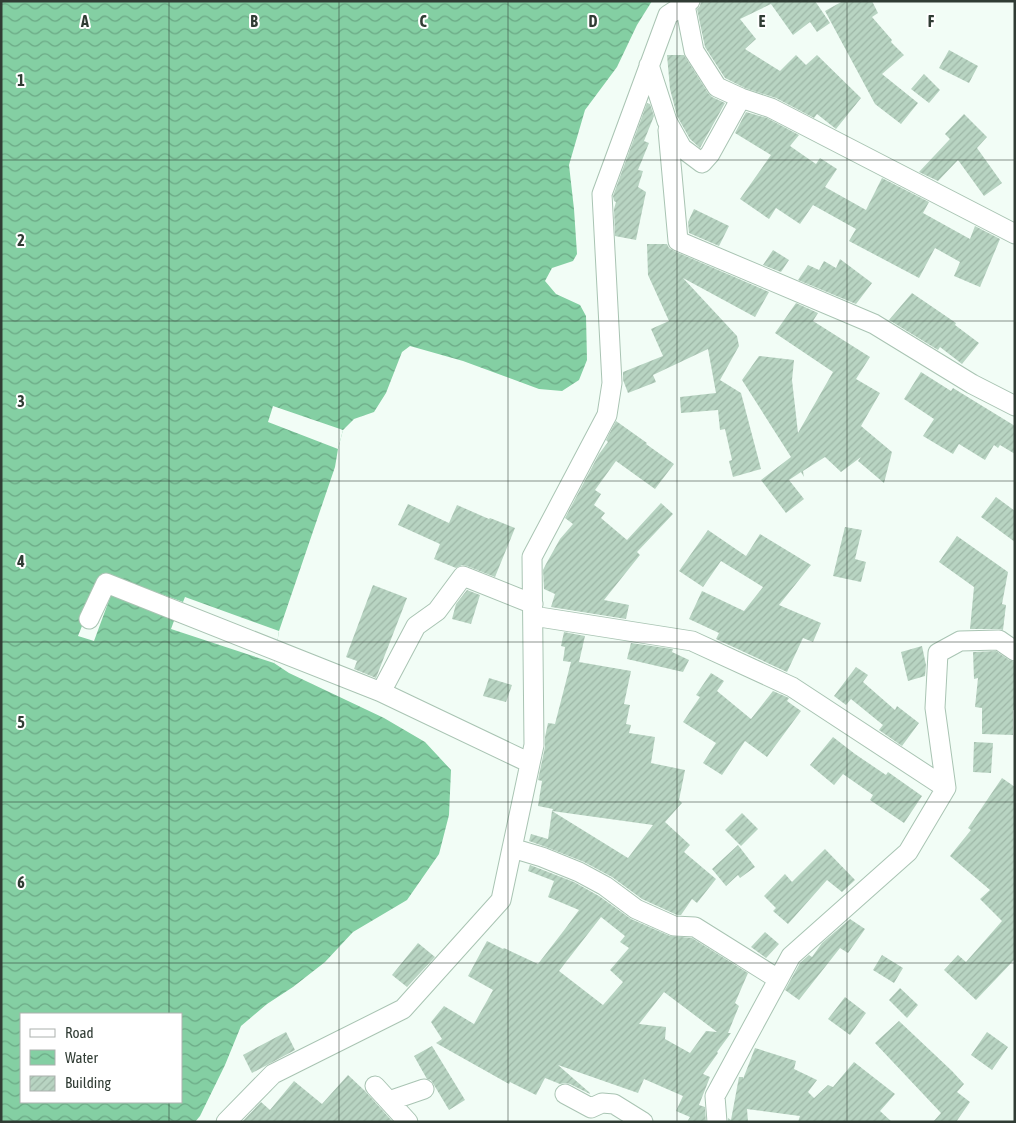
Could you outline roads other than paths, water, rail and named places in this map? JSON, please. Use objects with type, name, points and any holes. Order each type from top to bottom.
[{"type":"street","points":[[226,1122],[273,1074],[403,1009],[501,900],[534,744],[532,557],[607,415],[612,383],[602,194],[668,15],[688,3],[694,51],[717,87],[741,98],[771,108],[1015,234]]},
{"type":"street","points":[[650,65],[667,121],[678,241],[874,324],[972,384],[1015,406]]},
{"type":"street","points":[[667,121],[682,148],[702,163],[710,154],[741,98]]},
{"type":"street","points":[[382,692],[416,626],[437,610],[463,576],[533,610],[692,641],[792,687],[946,788]]},
{"type":"street","points":[[89,619],[106,583],[382,692],[530,763]]},
{"type":"street","points":[[717,1122],[715,1096],[791,956],[908,852],[946,788],[935,708],[938,653],[960,641],[999,640],[1015,651]]},
{"type":"street","points":[[512,848],[542,857],[579,872],[605,886],[636,909],[674,926],[695,927],[778,979]]},
{"type":"street","points":[[375,1086],[408,1122]]},
{"type":"street","points":[[389,1101],[424,1089]]},
{"type":"street","points":[[565,1094],[591,1108],[602,1103],[614,1104],[643,1122]]},
{"type":"water","points":[[1,1],[652,1],[637,25],[617,67],[585,110],[569,165],[577,254],[573,261],[552,268],[545,281],[556,294],[580,305],[586,316],[587,360],[579,380],[562,391],[539,389],[463,361],[410,346],[402,352],[386,393],[374,412],[354,419],[343,430],[335,467],[279,631],[274,663],[289,673],[384,718],[425,742],[451,770],[449,815],[439,854],[407,900],[353,932],[325,962],[267,1004],[241,1026],[225,1065],[200,1116],[195,1122],[1,1122]]}]
